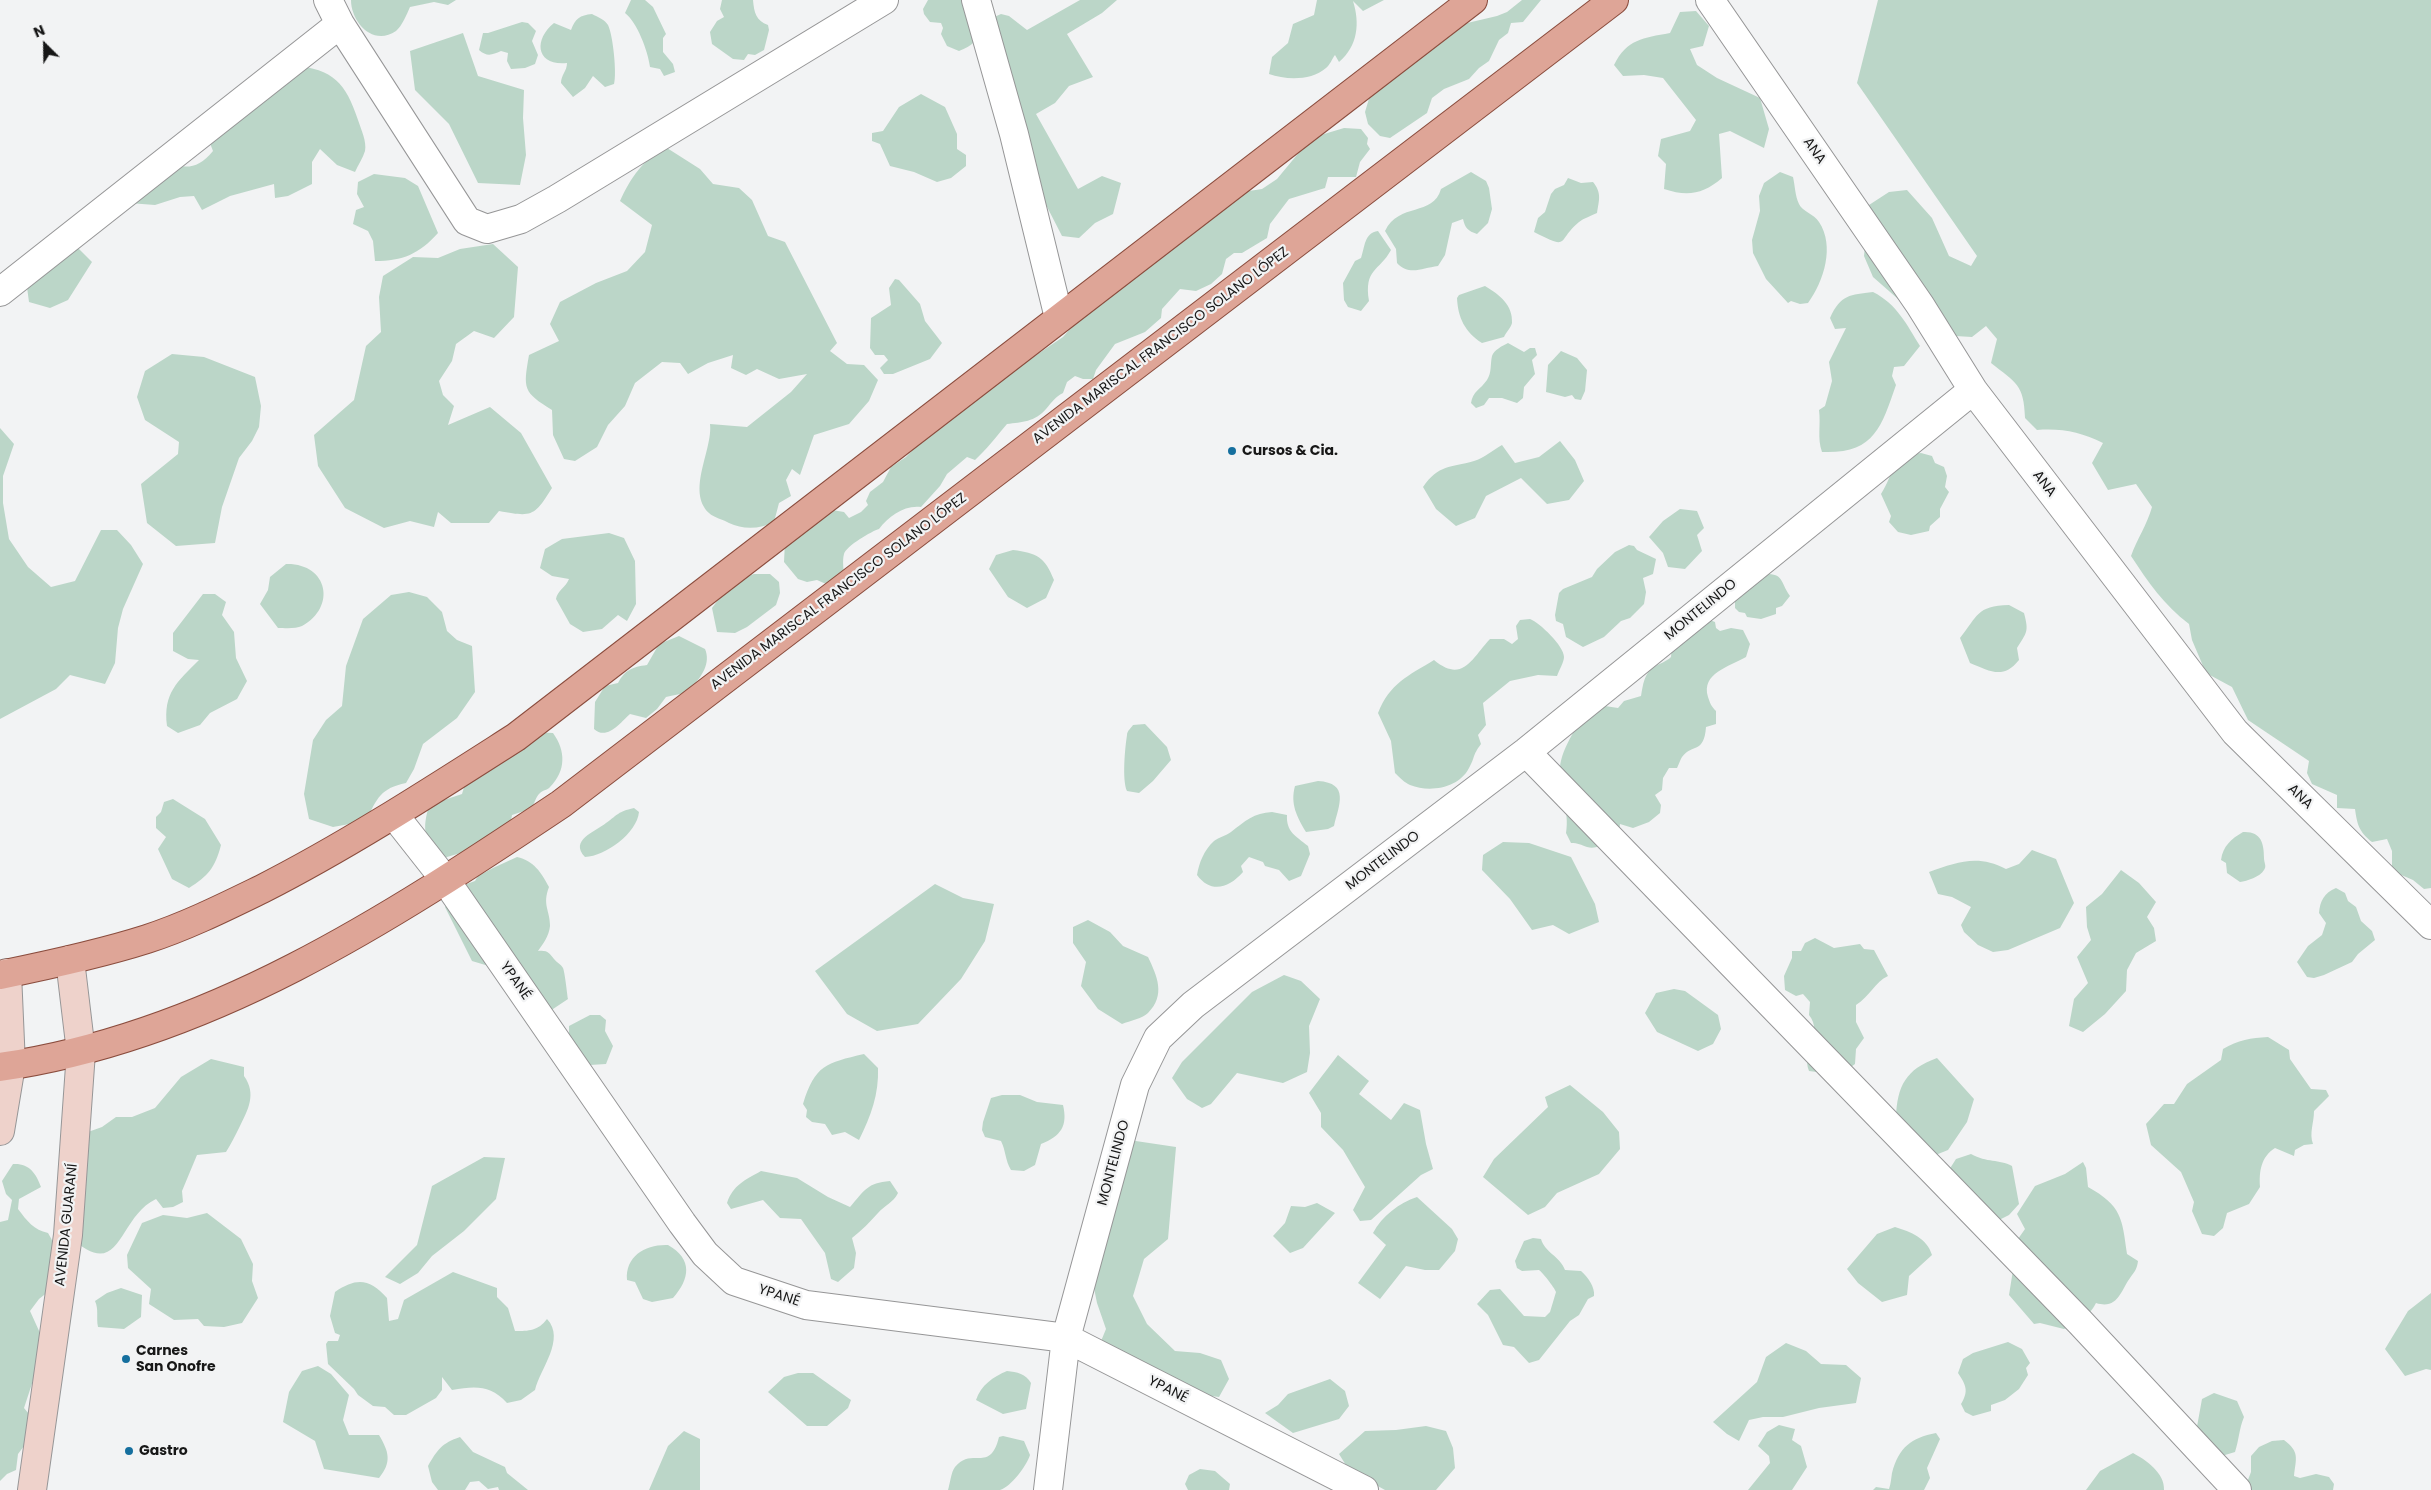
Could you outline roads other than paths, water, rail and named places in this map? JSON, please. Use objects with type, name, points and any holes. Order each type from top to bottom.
[{"type":"main road","points":[[0,1130],[6,1066],[4,974],[70,960],[148,939],[214,913],[306,866],[394,815],[516,737],[1473,0]]},
{"type":"main road","name":"AVENIDA MARISCAL FRANCISCO SOLANO LÓPEZ","points":[[6,1066],[81,1052],[184,1018],[258,986],[325,952],[446,881],[561,804],[1614,0]]},
{"type":"main road","name":"AVENIDA GUARANÍ","points":[[32,1490],[68,1235],[81,1052],[70,960]]},
{"type":"street","points":[[328,0],[340,24],[467,221],[487,229],[521,219],[557,199],[884,0]]},
{"type":"street","points":[[976,0],[1014,134],[1059,318]]},
{"type":"street","name":"ANA","points":[[1710,0],[1920,304],[1973,390],[2235,732],[2431,925]]},
{"type":"street","points":[[0,292],[340,24]]},
{"type":"street","name":"MONTELINDO","points":[[1048,1490],[1066,1338],[1135,1085],[1158,1038],[1201,999],[1526,752],[1973,390]]},
{"type":"street","points":[[1526,752],[2061,1302],[2215,1469],[2238,1490]]},
{"type":"street","name":"YPANÉ","points":[[394,815],[446,881],[682,1223],[705,1254],[734,1281],[806,1305],[1066,1338],[1364,1490]]},
{"type":"place","name":"Cursos & Cia.","points":[[1232,451]]},
{"type":"place","name":"Carnes San Onofre","points":[[126,1359]]},
{"type":"place","name":"Gastro","points":[[129,1451]]}]
